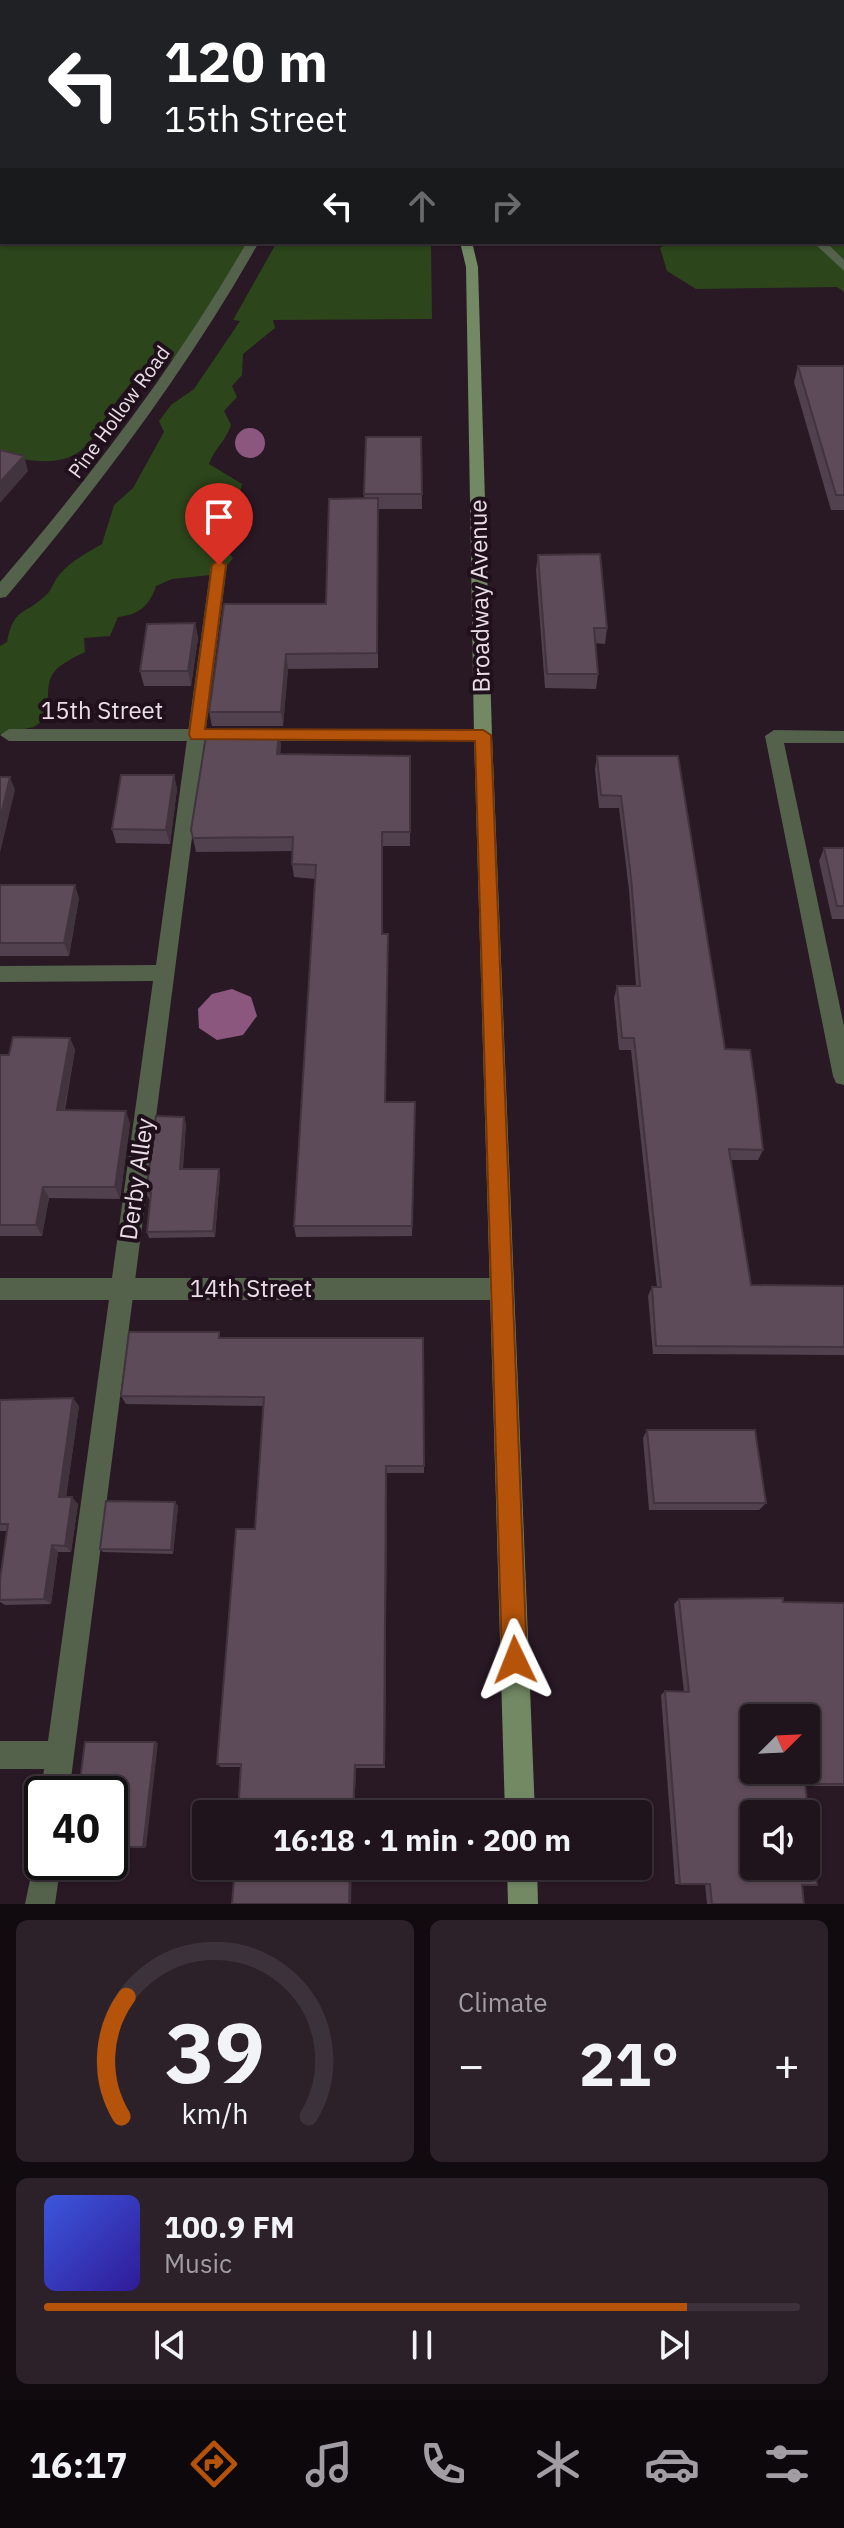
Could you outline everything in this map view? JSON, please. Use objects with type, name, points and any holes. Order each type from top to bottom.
[{"type":"street","name":"Pine Hollow Road","points":[[0,593],[98,478],[231,284],[252,244]]},
{"type":"street","name":"Broadway Avenue","points":[[466,244],[472,267],[483,735],[520,1800]]},
{"type":"street","points":[[821,244],[844,267]]},
{"type":"street","name":"Derby Alley","points":[[57,1776],[219,565]]},
{"type":"street","name":"15th Street","points":[[9,735],[483,735]]},
{"type":"street","points":[[844,737],[774,736],[844,1076]]},
{"type":"street","points":[[0,974],[165,973]]},
{"type":"street","name":"14th Street","points":[[0,1289],[502,1289]]},
{"type":"street","points":[[0,1755],[60,1755]]},
{"type":"street","points":[[40,1904],[43,1880]]},
{"type":"street","points":[[522,1880],[523,1904]]},
{"type":"green space","points":[[0,244],[249,244],[182,350],[164,365],[142,372],[122,394],[88,444],[75,455],[57,460],[33,460],[0,454]]},
{"type":"green space","points":[[276,244],[431,244],[432,319],[273,320],[275,328],[243,354],[242,375],[232,386],[237,397],[224,411],[231,425],[209,464],[242,484],[239,497],[199,522],[202,536],[222,546],[233,558],[220,574],[172,579],[156,586],[143,608],[118,617],[110,636],[84,638],[85,652],[62,664],[52,676],[48,692],[48,717],[34,727],[0,734],[0,646],[7,642],[13,622],[48,593],[58,576],[70,565],[102,544],[114,505],[133,488],[164,432],[159,421],[171,405],[194,389],[240,321],[233,320]]},
{"type":"green space","points":[[667,244],[844,244],[844,292],[837,287],[696,289],[667,271],[660,248]]},
{"type":"shaded area","points":[[250,428],[261,432],[265,443],[261,454],[250,458],[239,454],[235,443],[239,432]]},
{"type":"shaded area","points":[[232,989],[251,997],[257,1016],[243,1035],[217,1040],[199,1028],[198,1009],[212,994]]},
{"type":"building","points":[[798,366],[844,366],[844,495],[836,495]]},
{"type":"building","points":[[366,437],[421,437],[422,494],[364,494]]},
{"type":"building","points":[[0,450],[24,456],[0,482]]},
{"type":"building","points":[[378,498],[377,653],[286,654],[281,712],[209,712],[224,604],[326,604],[329,499]]},
{"type":"building","points":[[600,554],[607,628],[594,628],[598,674],[547,674],[538,555]]},
{"type":"building","points":[[195,623],[188,671],[140,671],[147,624]]},
{"type":"building","points":[[207,730],[279,730],[277,754],[410,756],[410,832],[382,832],[382,934],[388,934],[385,1102],[415,1102],[412,1226],[294,1226],[316,865],[292,864],[293,837],[193,838],[191,830]]},
{"type":"building","points":[[597,756],[678,756],[725,1049],[750,1050],[756,1091],[763,1150],[729,1149],[751,1285],[844,1286],[844,1347],[656,1346],[652,1287],[661,1287],[634,1038],[622,1038],[617,986],[640,986],[631,877],[621,796],[601,795]]},
{"type":"building","points":[[121,775],[174,775],[166,830],[112,829]]},
{"type":"building","points":[[0,777],[10,777],[0,819]]},
{"type":"building","points":[[824,848],[844,848],[844,906],[837,906]]},
{"type":"building","points":[[0,885],[75,885],[64,943],[0,943]]},
{"type":"building","points":[[13,1037],[70,1038],[57,1110],[126,1111],[115,1187],[43,1187],[36,1225],[0,1225],[0,1055],[9,1055]]},
{"type":"building","points":[[156,1116],[184,1117],[180,1169],[219,1169],[213,1231],[147,1232],[151,1193],[146,1193]]},
{"type":"building","points":[[129,1332],[219,1332],[219,1338],[423,1338],[424,1466],[386,1466],[384,1765],[355,1765],[354,1800],[239,1800],[241,1764],[217,1764],[236,1529],[255,1529],[264,1397],[121,1396]]},
{"type":"building","points":[[73,1398],[59,1497],[72,1497],[65,1546],[52,1545],[44,1599],[0,1600],[8,1524],[0,1524],[0,1400]]},
{"type":"building","points":[[647,1430],[755,1430],[766,1503],[654,1503]]},
{"type":"building","points":[[106,1501],[175,1502],[171,1550],[100,1549]]},
{"type":"building","points":[[783,1598],[783,1602],[844,1603],[844,1784],[820,1784],[820,1704],[740,1704],[740,1784],[805,1784],[807,1800],[740,1800],[740,1880],[816,1880],[817,1885],[802,1885],[804,1904],[712,1904],[710,1884],[680,1884],[665,1691],[689,1692],[679,1599]]},
{"type":"building","points":[[85,1742],[155,1742],[143,1847],[128,1847],[128,1776],[81,1776]]},
{"type":"building","points":[[234,1880],[350,1880],[349,1904],[232,1904]]},
{"type":"route","points":[[219,565],[197,734],[483,735],[515,1660]]}]
